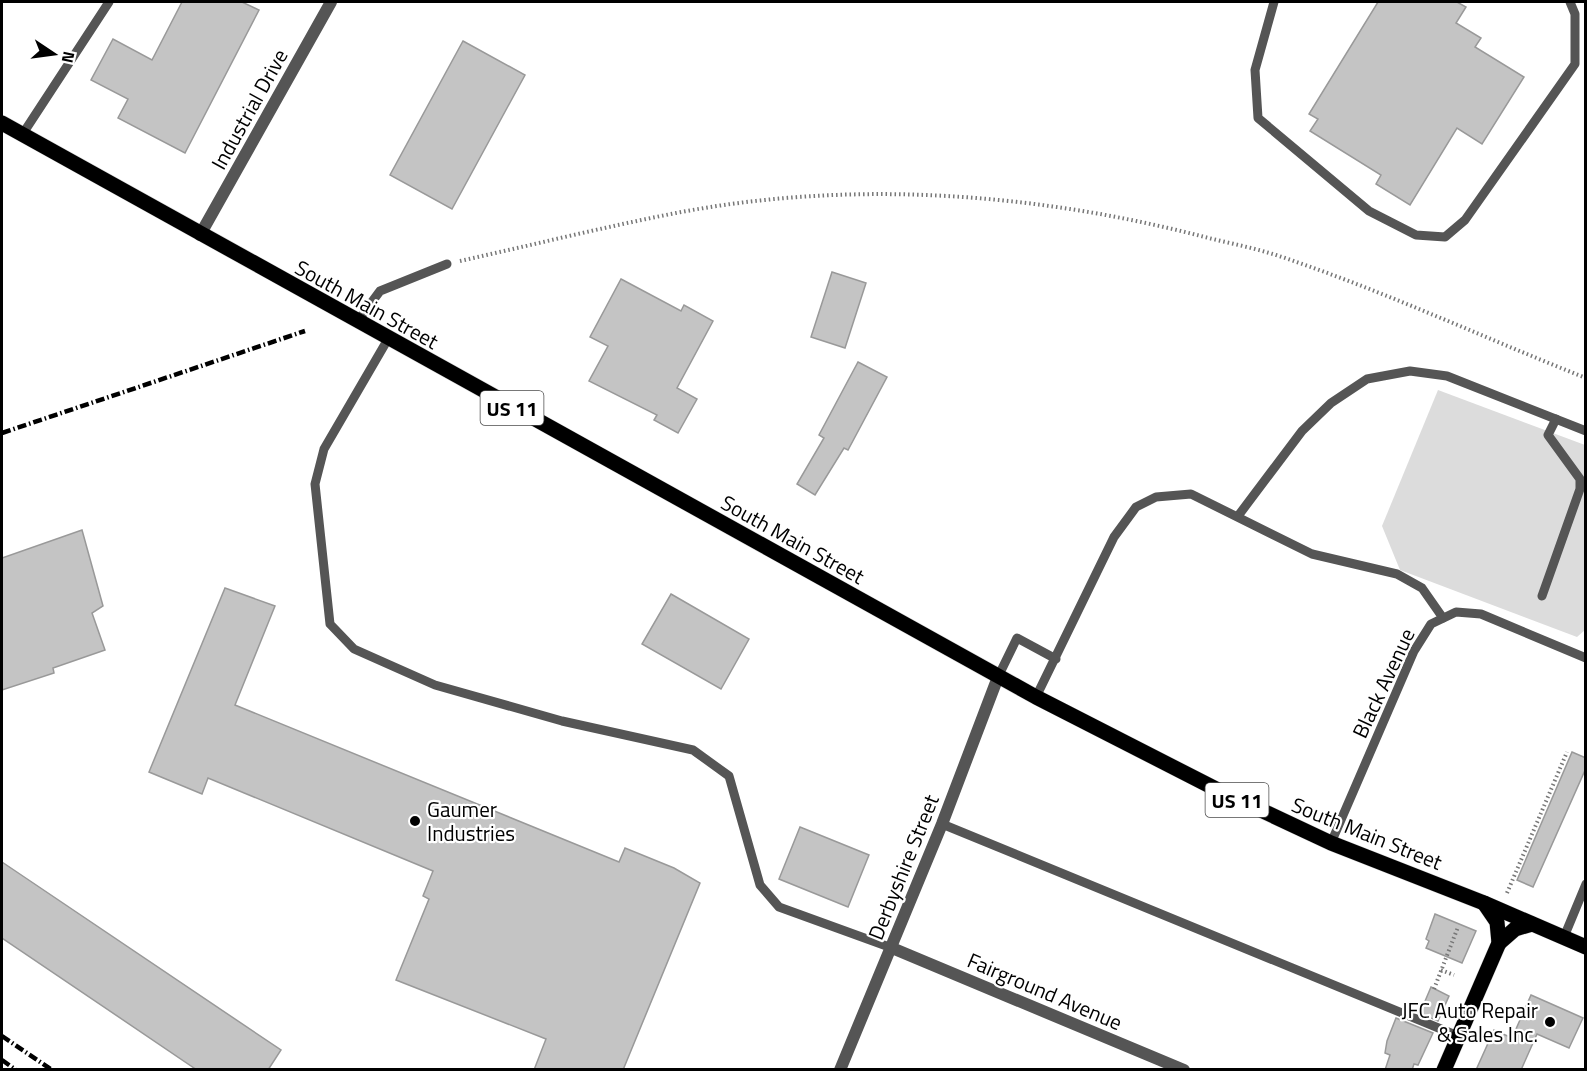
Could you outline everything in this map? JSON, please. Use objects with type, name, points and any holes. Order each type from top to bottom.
[{"type":"main road","name":"South Main Street","points":[[2,123],[200,235],[1036,697],[1216,789],[1331,843],[1484,903],[1586,947]]},
{"type":"main road","points":[[1444,1070],[1498,943],[1497,922],[1484,903]]},
{"type":"main road","points":[[1498,943],[1515,929],[1532,924]]},
{"type":"street","name":"Industrial Drive","points":[[200,235],[331,2]]},
{"type":"street","name":"Derbyshire Street","points":[[840,1070],[942,824],[998,677]]},
{"type":"street","name":"Fairground Avenue","points":[[892,948],[1184,1070]]},
{"type":"lane","points":[[22,135],[109,2]]},
{"type":"lane","points":[[1274,2],[1255,70],[1258,118],[1369,211],[1416,235],[1445,237],[1465,220],[1575,64],[1575,14],[1570,2]]},
{"type":"lane","points":[[357,322],[380,291],[447,264]]},
{"type":"lane","points":[[388,339],[324,449],[315,484],[330,624],[354,649],[435,685],[562,721],[693,750],[729,777],[760,885],[779,907],[892,948]]},
{"type":"lane","points":[[1238,516],[1302,431],[1331,403],[1367,379],[1410,371],[1447,376],[1586,431]]},
{"type":"lane","points":[[1542,596],[1581,489],[1580,479],[1548,435],[1556,419]]},
{"type":"lane","points":[[1036,697],[1114,537],[1136,507],[1156,497],[1191,494],[1312,554],[1397,574],[1422,588],[1443,618]]},
{"type":"lane","name":"Black Avenue","points":[[1331,843],[1414,651],[1431,624],[1456,612],[1481,614],[1586,658]]},
{"type":"lane","points":[[998,677],[1017,638],[1056,658]]},
{"type":"lane","points":[[942,824],[1458,1036]]},
{"type":"lane","points":[[1564,937],[1585,888]]},
{"type":"path","points":[[447,264],[678,212],[779,199],[917,194],[1022,200],[1159,225],[1274,254],[1402,301],[1586,378]]},
{"type":"path","points":[[1507,893],[1567,752]]},
{"type":"path","points":[[1434,988],[1458,927]]},
{"type":"path","points":[[1441,970],[1454,975]]},
{"type":"shaded area","points":[[1438,390],[1585,445],[1585,630],[1577,637],[1400,570],[1382,526]]},
{"type":"building","points":[[182,2],[242,2],[259,10],[185,153],[118,118],[128,99],[91,80],[113,39],[152,60]]},
{"type":"building","points":[[1378,2],[1457,2],[1466,7],[1456,23],[1481,38],[1475,47],[1524,77],[1482,144],[1457,128],[1410,205],[1376,184],[1381,175],[1310,131],[1318,119],[1309,114]]},
{"type":"building","points":[[463,41],[525,75],[452,209],[390,175]]},
{"type":"building","points":[[832,272],[866,283],[845,348],[811,337]]},
{"type":"building","points":[[621,279],[681,311],[684,305],[713,321],[677,388],[697,399],[678,433],[654,420],[657,415],[589,381],[608,346],[590,337]]},
{"type":"building","points":[[858,362],[887,377],[848,450],[844,448],[815,495],[797,484],[824,438],[819,435]]},
{"type":"building","points":[[82,530],[103,606],[92,613],[105,650],[53,668],[54,673],[2,690],[2,558]]},
{"type":"building","name":"Gaumer Industries","points":[[225,588],[275,606],[235,705],[619,862],[625,848],[674,868],[700,883],[623,1070],[534,1070],[546,1039],[396,980],[429,899],[423,896],[433,871],[208,778],[202,794],[149,772]]},
{"type":"building","points":[[671,594],[749,639],[721,689],[642,644]]},
{"type":"building","points":[[1572,752],[1586,758],[1586,768],[1533,887],[1517,880]]},
{"type":"building","points":[[800,827],[869,855],[848,907],[779,879]]},
{"type":"building","points":[[2,862],[281,1050],[268,1070],[197,1070],[2,938]]},
{"type":"building","points":[[1435,914],[1476,931],[1462,963],[1426,948],[1429,941],[1426,939]]},
{"type":"building","points":[[1431,987],[1449,996],[1438,1021],[1420,1013]]},
{"type":"building","points":[[1531,995],[1583,1018],[1569,1048],[1537,1034],[1521,1070],[1476,1070],[1494,1030],[1512,1038]]},
{"type":"building","points":[[1396,1018],[1433,1033],[1418,1065],[1414,1064],[1412,1070],[1385,1070],[1390,1055],[1385,1053],[1387,1041]]},
{"type":"railway","points":[[2,433],[305,331]]},
{"type":"railway","points":[[2,1036],[52,1070]]},
{"type":"railway","points":[[2,1060],[16,1070]]},
{"type":"place","name":"Gaumer Industries","points":[[415,821]]},
{"type":"place","name":"JFC Auto Repair & Sales Inc.","points":[[1550,1022]]}]
